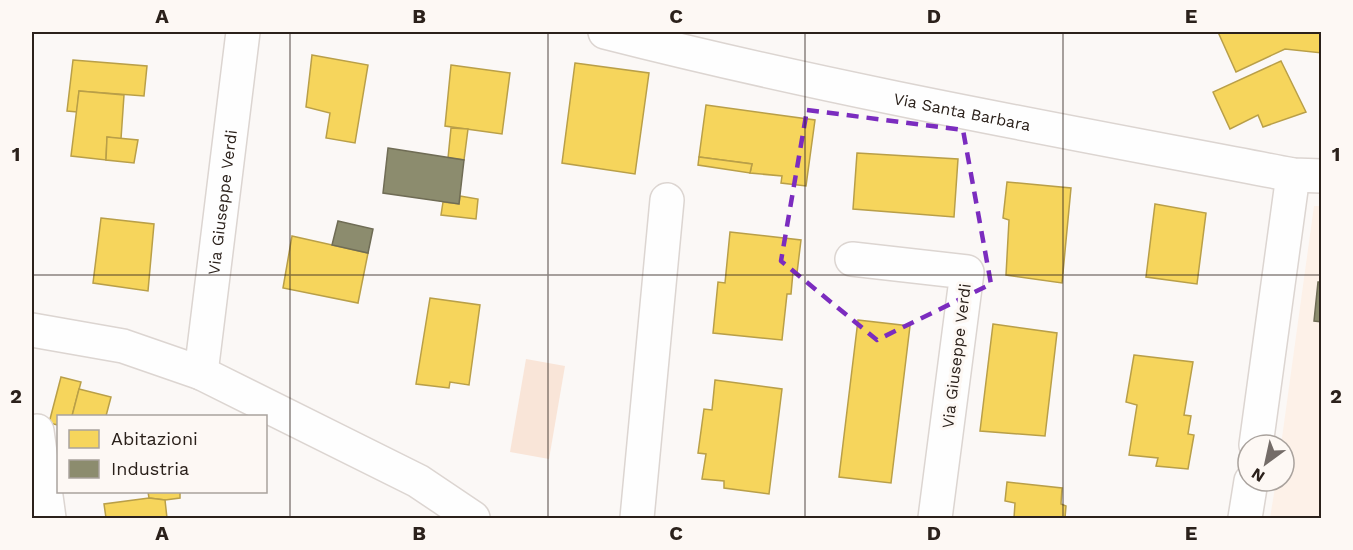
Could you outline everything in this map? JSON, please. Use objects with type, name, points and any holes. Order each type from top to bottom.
[{"type":"street","name":"Via Giuseppe Verdi","points":[[201,373],[243,32]]},
{"type":"street","name":"Via Santa Barbara","points":[[605,32],[950,109],[1307,176]]},
{"type":"street","points":[[1258,433],[1307,176]]},
{"type":"street","points":[[637,519],[667,200]]},
{"type":"street","name":"Via Giuseppe Verdi","points":[[852,259],[967,272],[935,519]]},
{"type":"street","points":[[32,330],[123,346],[201,373],[418,482],[474,519]]},
{"type":"street","points":[[37,430],[49,519]]},
{"type":"street","points":[[1245,519],[1249,493]]},
{"type":"highlighted area","points":[[807,110],[963,130],[991,284],[877,340],[781,261]]},
{"type":"shaded area","points":[[1314,206],[1321,206],[1321,518],[1270,518],[1274,493],[1296,493],[1296,433],[1283,433]]},
{"type":"shaded area","points":[[526,359],[565,366],[549,459],[510,452]]},
{"type":"building: Abitazioni","points":[[1218,32],[1322,32],[1322,53],[1285,49],[1236,72]]},
{"type":"building: Abitazioni","points":[[312,55],[368,65],[355,143],[326,138],[330,113],[306,107]]},
{"type":"building: Abitazioni","points":[[73,60],[147,66],[144,96],[79,91],[77,112],[67,111]]},
{"type":"building: Abitazioni","points":[[1281,61],[1306,112],[1263,127],[1258,115],[1230,129],[1213,92]]},
{"type":"building: Abitazioni","points":[[575,63],[649,73],[635,174],[562,163]]},
{"type":"building: Abitazioni","points":[[451,65],[510,73],[502,134],[445,126]]},
{"type":"building: Abitazioni","points":[[79,91],[124,95],[121,139],[107,137],[106,160],[71,156]]},
{"type":"building: Abitazioni","points":[[706,105],[815,120],[806,186],[781,183],[782,176],[750,173],[752,164],[699,157]]},
{"type":"building: Abitazioni","points":[[451,128],[468,129],[464,160],[448,158]]},
{"type":"building: Abitazioni","points":[[107,137],[138,140],[134,163],[106,160]]},
{"type":"building: Abitazioni","points":[[857,153],[958,159],[954,217],[853,209]]},
{"type":"building: Abitazioni","points":[[699,157],[752,164],[750,173],[698,165]]},
{"type":"building: Abitazioni","points":[[1007,182],[1071,188],[1062,283],[1006,275],[1009,220],[1003,218]]},
{"type":"building: Abitazioni","points":[[460,196],[478,199],[476,219],[441,215],[443,202],[459,204]]},
{"type":"building: Abitazioni","points":[[1155,204],[1206,213],[1197,284],[1146,277]]},
{"type":"building: Abitazioni","points":[[101,218],[154,224],[148,291],[93,283]]},
{"type":"building: Abitazioni","points":[[730,232],[801,240],[797,273],[793,272],[791,294],[787,294],[782,340],[713,333],[718,282],[725,283]]},
{"type":"building: Abitazioni","points":[[292,236],[368,253],[358,303],[283,288]]},
{"type":"building: Abitazioni","points":[[430,298],[480,305],[469,385],[450,382],[449,388],[416,384]]},
{"type":"building: Abitazioni","points":[[858,320],[910,326],[891,483],[839,477]]},
{"type":"building: Abitazioni","points":[[993,324],[1057,333],[1045,436],[980,431]]},
{"type":"building: Abitazioni","points":[[1134,355],[1193,362],[1184,415],[1191,416],[1188,434],[1194,435],[1188,469],[1156,466],[1158,458],[1129,455],[1137,405],[1126,402]]},
{"type":"building: Abitazioni","points":[[61,377],[81,382],[72,415],[57,415],[57,425],[49,423]]},
{"type":"building: Abitazioni","points":[[715,380],[782,389],[769,494],[724,488],[724,481],[702,479],[706,454],[698,453],[704,409],[712,410]]},
{"type":"building: Abitazioni","points":[[79,389],[111,397],[106,415],[72,415]]},
{"type":"building: Abitazioni","points":[[1007,482],[1062,488],[1061,504],[1066,506],[1065,518],[1014,518],[1015,503],[1005,501]]},
{"type":"building: Abitazioni","points":[[148,493],[180,493],[180,498],[165,500],[149,498]]},
{"type":"building: Abitazioni","points":[[149,498],[165,500],[167,518],[106,518],[104,504]]},
{"type":"building: Industria","points":[[388,148],[464,160],[459,204],[383,193]]},
{"type":"building: Industria","points":[[338,221],[373,229],[368,253],[332,245]]},
{"type":"building: Industria","points":[[1318,282],[1322,282],[1322,322],[1314,321]]}]
